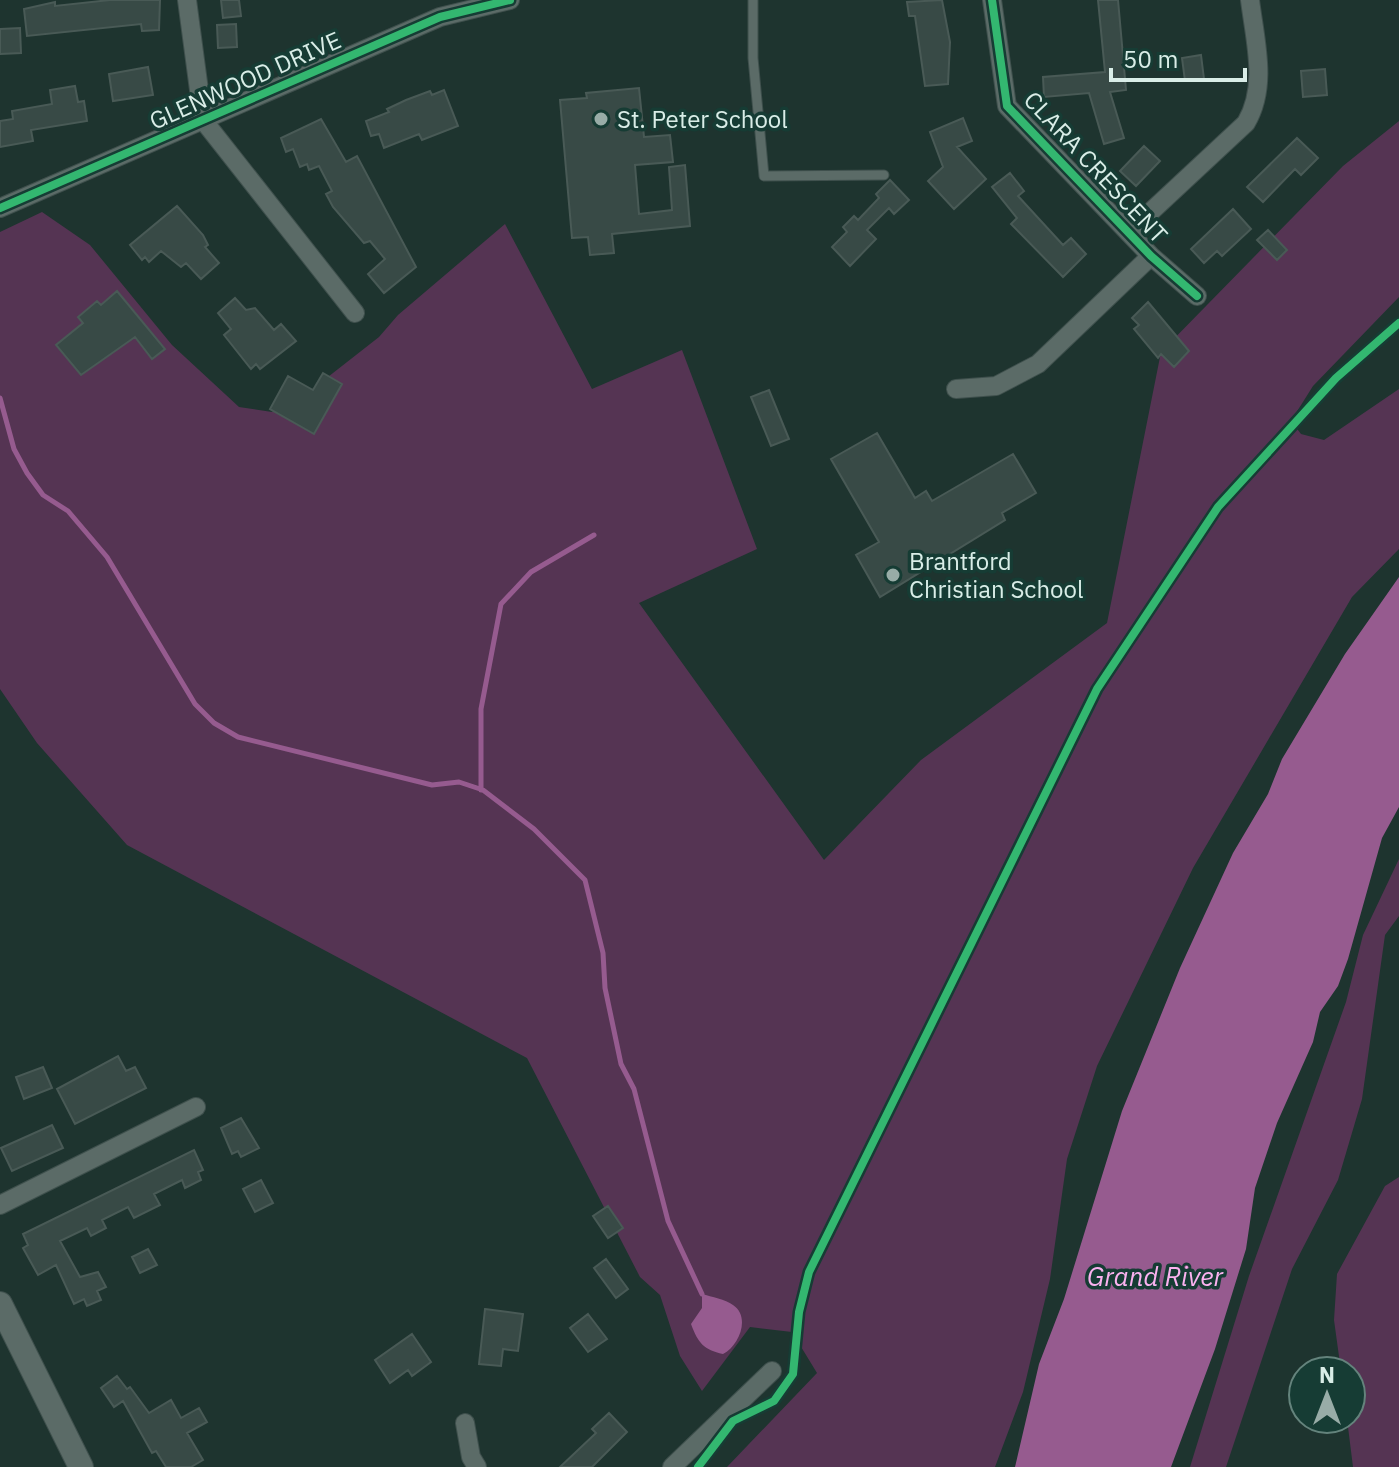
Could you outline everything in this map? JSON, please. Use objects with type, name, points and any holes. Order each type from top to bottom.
[{"type":"street","points":[[187,0],[203,120],[355,313]]},
{"type":"street","name":"GLENWOOD DRIVE","points":[[0,208],[440,17],[510,0]]},
{"type":"street","name":"CLARA CRESCENT","points":[[992,0],[1007,106],[1151,256],[1197,296]]},
{"type":"street","name":"CLARA CRESCENT","points":[[1129,232],[1246,123],[1255,109],[1259,79],[1250,0]]},
{"type":"street","points":[[956,389],[996,386],[1038,364],[1151,256]]},
{"type":"street","points":[[0,1205],[196,1107]]},
{"type":"street","points":[[0,1304],[81,1467]]},
{"type":"street","points":[[672,1467],[772,1371]]},
{"type":"street","points":[[465,1423],[471,1457],[477,1467]]},
{"type":"lane","points":[[753,0],[753,58],[764,176],[884,175]]},
{"type":"shaded area","points":[[1399,121],[1399,297],[1313,386],[1291,421],[1301,434],[1324,440],[1399,389],[1399,549],[1352,597],[1193,868],[1097,1066],[1067,1159],[1050,1279],[1023,1392],[995,1467],[727,1467],[817,1373],[792,1332],[750,1327],[702,1391],[680,1356],[660,1295],[640,1277],[527,1058],[127,845],[37,743],[0,689],[0,232],[42,212],[90,245],[172,345],[239,407],[272,412],[310,391],[379,337],[398,315],[505,224],[592,389],[682,350],[757,549],[639,603],[824,860],[921,760],[1107,623],[1161,352],[1343,166]]},
{"type":"shaded area","points":[[1399,859],[1399,916],[1385,935],[1362,1099],[1338,1180],[1292,1269],[1226,1467],[1190,1467],[1249,1276],[1346,1002],[1363,935]]},
{"type":"shaded area","points":[[1399,1177],[1399,1467],[1353,1467],[1349,1435],[1367,1435],[1367,1355],[1339,1355],[1334,1320],[1337,1274],[1385,1186]]},
{"type":"water","name":"Grand River","points":[[1399,577],[1399,807],[1382,838],[1338,986],[1320,1012],[1313,1042],[1277,1123],[1255,1188],[1246,1249],[1215,1349],[1171,1467],[1015,1467],[1039,1364],[1064,1299],[1122,1111],[1180,968],[1233,853],[1268,794],[1282,759],[1345,654]]},
{"type":"water","points":[[702,1294],[730,1303],[741,1317],[738,1338],[723,1354],[702,1345],[691,1324],[702,1308]]},
{"type":"building","points":[[110,0],[160,0],[159,30],[142,31],[141,24],[27,36],[24,9],[55,2],[55,6]]},
{"type":"building","points":[[221,0],[239,0],[241,16],[223,18]]},
{"type":"building","points":[[942,0],[950,42],[948,84],[925,86],[915,16],[909,16],[907,2]]},
{"type":"building","points":[[1098,0],[1118,0],[1126,90],[1110,92],[1124,138],[1104,144],[1089,93],[1044,97],[1043,77],[1105,72]]},
{"type":"building","points":[[236,24],[237,47],[218,48],[217,25]]},
{"type":"building","points":[[20,28],[21,53],[0,54],[0,29]]},
{"type":"building","points":[[1201,55],[1204,79],[1185,81],[1182,58]]},
{"type":"building","points":[[148,67],[153,95],[113,101],[109,74]]},
{"type":"building","points":[[1325,69],[1327,95],[1303,97],[1301,71]]},
{"type":"building","points":[[75,86],[78,102],[84,101],[87,121],[31,130],[33,141],[0,147],[0,121],[13,119],[12,111],[52,104],[50,90]]},
{"type":"building","points":[[639,88],[644,137],[670,135],[673,162],[635,165],[639,214],[672,210],[669,167],[685,165],[690,226],[612,234],[614,253],[590,255],[588,237],[572,238],[560,100],[587,98],[586,93]]},
{"type":"building","points":[[444,90],[458,126],[422,140],[419,134],[384,148],[379,134],[371,136],[366,121],[389,112],[387,109],[406,100],[430,91],[432,95]]},
{"type":"building","points":[[963,118],[972,141],[957,147],[986,179],[954,209],[928,181],[943,167],[930,132]]},
{"type":"building","points":[[321,119],[346,162],[357,156],[416,267],[384,293],[368,274],[385,259],[370,241],[364,243],[333,207],[326,194],[332,191],[319,166],[309,170],[307,164],[300,167],[293,149],[286,152],[281,138]]},
{"type":"building","points":[[1297,138],[1318,158],[1301,175],[1295,169],[1263,202],[1247,187]]},
{"type":"building","points":[[1144,146],[1160,161],[1136,186],[1120,171]]},
{"type":"building","points":[[1010,173],[1024,191],[1018,196],[1063,245],[1071,238],[1086,254],[1063,277],[1011,224],[1017,218],[992,187]]},
{"type":"building","points":[[890,180],[909,200],[894,214],[889,208],[867,230],[876,239],[850,266],[832,247],[847,232],[843,227],[854,216],[858,220],[879,198],[876,194]]},
{"type":"building","points":[[177,206],[203,235],[208,245],[205,247],[219,263],[201,279],[186,263],[181,267],[161,251],[149,262],[145,257],[142,260],[130,245]]},
{"type":"building","points":[[1233,209],[1251,229],[1222,256],[1217,251],[1204,263],[1191,249]]},
{"type":"building","points":[[1268,230],[1287,250],[1277,260],[1257,240]]},
{"type":"building","points":[[117,291],[165,349],[152,359],[135,337],[81,375],[56,345],[83,323],[78,317],[97,301],[101,305]]},
{"type":"building","points":[[235,298],[246,310],[255,308],[274,330],[281,324],[296,341],[260,369],[256,364],[251,369],[224,335],[231,329],[218,313]]},
{"type":"building","points":[[1148,302],[1189,351],[1174,367],[1161,354],[1158,358],[1134,329],[1139,325],[1132,318]]},
{"type":"building","points":[[323,373],[342,384],[314,434],[270,409],[288,376],[313,390]]},
{"type":"building","points":[[769,390],[789,439],[771,446],[751,397]]},
{"type":"building","points":[[877,433],[915,498],[926,491],[932,501],[1013,454],[1036,493],[1002,513],[1005,520],[880,597],[856,555],[879,542],[831,459]]},
{"type":"building","points":[[118,1056],[126,1071],[135,1067],[146,1088],[75,1124],[57,1089]]},
{"type":"building","points":[[43,1067],[52,1088],[24,1099],[16,1077]]},
{"type":"building","points":[[241,1118],[259,1148],[241,1157],[238,1151],[232,1154],[221,1128]]},
{"type":"building","points":[[52,1125],[63,1148],[12,1171],[1,1148]]},
{"type":"building","points":[[194,1150],[203,1170],[198,1172],[201,1180],[185,1188],[182,1180],[154,1194],[160,1205],[134,1218],[128,1207],[102,1220],[106,1228],[91,1236],[87,1228],[60,1241],[80,1277],[98,1272],[106,1287],[97,1291],[101,1300],[87,1306],[84,1299],[74,1304],[56,1265],[38,1275],[23,1248],[28,1245],[23,1234]]},
{"type":"building","points":[[261,1180],[273,1203],[255,1212],[243,1189]]},
{"type":"building","points":[[608,1206],[623,1228],[608,1238],[593,1216]]},
{"type":"building","points":[[148,1249],[157,1265],[140,1273],[132,1257]]},
{"type":"building","points":[[606,1259],[628,1289],[616,1298],[594,1268]]},
{"type":"building","points":[[485,1309],[523,1314],[518,1351],[503,1349],[501,1366],[479,1364]]},
{"type":"building","points":[[588,1314],[607,1339],[588,1352],[570,1328]]},
{"type":"building","points":[[412,1334],[431,1362],[412,1376],[408,1370],[390,1383],[375,1360]]},
{"type":"building","points":[[117,1376],[127,1389],[130,1387],[149,1413],[171,1400],[181,1418],[199,1408],[207,1422],[187,1433],[203,1460],[191,1467],[166,1467],[156,1451],[152,1453],[123,1401],[114,1407],[101,1388]]},
{"type":"building","points":[[609,1413],[627,1432],[592,1467],[560,1467],[596,1433],[592,1429]]},
{"type":"waterway","points":[[0,398],[14,449],[27,473],[43,495],[68,511],[107,557],[195,704],[214,723],[238,737],[432,785],[459,782],[483,790],[534,829],[585,880],[603,953],[605,988],[621,1064],[634,1089],[668,1221],[702,1294]]},
{"type":"waterway","points":[[481,790],[481,709],[501,604],[531,572],[594,535]]},
{"type":"cycle path","points":[[0,208],[440,17],[510,0]]},
{"type":"cycle path","points":[[992,0],[1007,106],[1151,256],[1197,296]]},
{"type":"cycle path","points":[[698,1467],[733,1421],[774,1401],[793,1374],[799,1312],[809,1272],[1097,689],[1218,507],[1336,378],[1399,323]]},
{"type":"place","name":"St. Peter School","points":[[601,119]]},
{"type":"place","name":"Brantford Christian School","points":[[893,575]]}]
